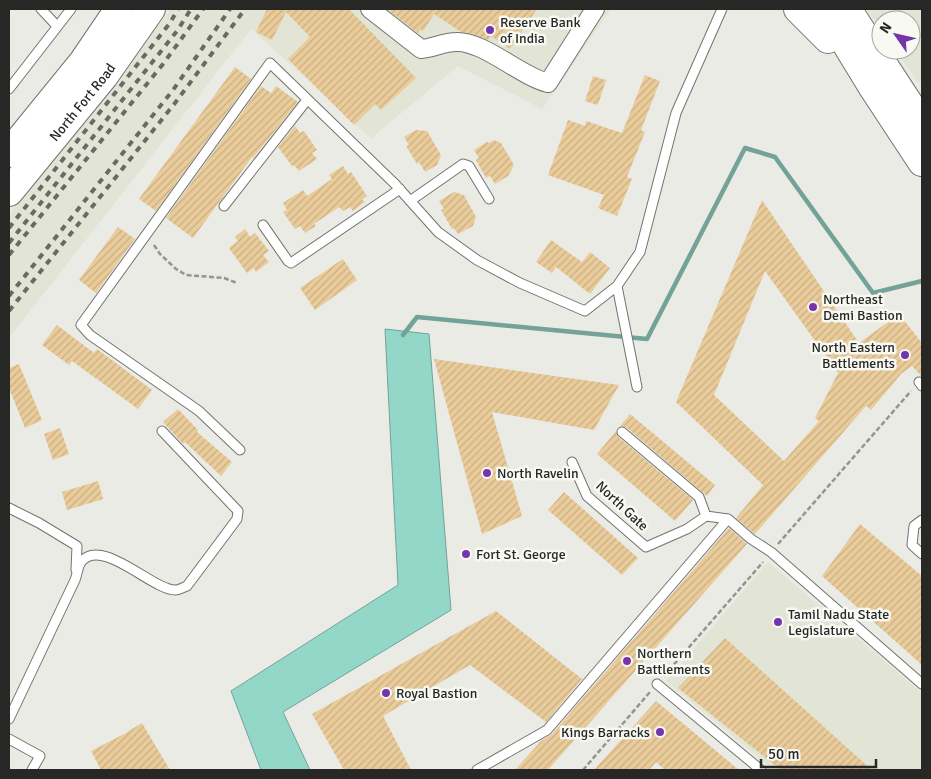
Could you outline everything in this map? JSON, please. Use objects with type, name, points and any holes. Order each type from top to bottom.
[{"type":"main road","name":"North Fort Road","points":[[9,154],[83,62],[119,9]]},
{"type":"main road","name":"North Fort Road","points":[[9,192],[104,76],[151,9]]},
{"type":"main road","points":[[798,9],[872,86]]},
{"type":"main road","points":[[821,9],[836,27],[922,162]]},
{"type":"main road","points":[[854,15],[922,124]]},
{"type":"street","points":[[370,9],[422,49],[456,42],[471,44],[523,71],[536,80],[548,83],[595,9]]},
{"type":"lane","points":[[42,9],[57,26]]},
{"type":"lane","points":[[9,88],[71,9]]},
{"type":"lane","points":[[240,450],[199,411],[90,335],[81,324],[270,63],[400,189],[438,232],[477,260],[585,311],[617,286],[640,252],[676,113],[722,9]]},
{"type":"lane","points":[[224,206],[307,100]]},
{"type":"lane","points":[[410,201],[463,164],[469,166],[489,199]]},
{"type":"lane","points":[[263,225],[291,263],[400,189]]},
{"type":"lane","points":[[617,286],[636,387]]},
{"type":"lane","points":[[9,719],[75,580],[81,562],[88,557],[99,554],[115,560],[166,587],[176,590],[187,586],[237,519],[238,511],[162,431]]},
{"type":"lane","points":[[622,432],[699,497],[706,516],[728,519],[751,539],[772,552],[922,684]]},
{"type":"lane","name":"North Gate","points":[[572,462],[587,496],[646,547],[687,529],[706,516]]},
{"type":"lane","points":[[9,508],[39,523],[77,546],[75,580]]},
{"type":"lane","points":[[477,770],[547,730],[728,519]]},
{"type":"lane","points":[[922,520],[914,526],[912,546],[922,554]]},
{"type":"lane","points":[[657,684],[761,770]]},
{"type":"lane","points":[[9,739],[40,756],[32,770]]},
{"type":"path","points":[[146,234],[160,254],[176,269],[186,275],[224,278],[237,283]]},
{"type":"path","points":[[583,770],[920,384]]},
{"type":"shaded area","points":[[171,9],[611,9],[542,109],[458,66],[371,138],[251,29],[9,338],[9,214]]},
{"type":"shaded area","points":[[866,9],[922,9],[922,80],[918,83],[902,60],[921,60],[921,10],[871,10],[871,16]]},
{"type":"shaded area","name":"Tamil Nadu State Legislature","points":[[768,562],[922,693],[922,770],[774,770],[666,681]]},
{"type":"water","points":[[385,329],[429,334],[451,610],[283,712],[310,770],[261,770],[231,691],[398,585]]},
{"type":"building","points":[[267,9],[349,9],[416,78],[381,110],[375,104],[354,125],[288,59],[310,37],[286,12],[272,40],[256,32]]},
{"type":"building","name":"Reserve Bank of India","points":[[387,9],[537,9],[510,49],[491,36],[488,40],[461,32],[434,14],[423,31],[420,29],[418,33]]},
{"type":"building","points":[[235,67],[251,79],[156,211],[139,199]]},
{"type":"building","points":[[645,75],[660,81],[641,130],[645,132],[627,177],[632,179],[617,216],[598,208],[604,195],[548,175],[568,120],[585,126],[586,121],[622,133]]},
{"type":"building","points":[[593,76],[606,80],[598,105],[585,101]]},
{"type":"building","points":[[261,86],[271,93],[276,86],[298,102],[252,157],[193,238],[166,218]]},
{"type":"building","points":[[295,126],[300,133],[304,131],[317,150],[312,153],[317,159],[299,171],[294,165],[292,166],[278,147]]},
{"type":"building","points":[[416,130],[427,131],[441,155],[437,165],[425,172],[419,162],[417,164],[406,146],[409,145],[404,137]]},
{"type":"building","points":[[494,140],[501,143],[514,165],[508,176],[495,184],[490,176],[486,178],[476,160],[479,158],[474,150]]},
{"type":"building","points":[[343,166],[348,174],[351,172],[367,196],[362,199],[365,202],[353,211],[350,207],[343,211],[339,207],[314,224],[316,226],[305,233],[300,226],[295,229],[283,212],[287,210],[283,203],[303,190],[307,196],[332,179],[329,175]]},
{"type":"building","points":[[454,192],[464,195],[476,217],[473,226],[458,234],[454,228],[452,229],[441,210],[444,209],[439,201]]},
{"type":"building","name":"Northeast Demi Bastion","points":[[762,200],[859,343],[899,314],[922,343],[922,377],[912,366],[901,374],[871,410],[866,406],[755,534],[736,518],[763,485],[676,402]],"holes":[[[765,271],[838,373],[815,418],[819,421],[784,461],[714,395]]]},
{"type":"building","points":[[118,227],[135,239],[96,293],[79,280]]},
{"type":"building","points":[[245,229],[250,237],[255,233],[269,251],[263,255],[269,262],[256,272],[254,268],[247,273],[229,248],[238,241],[235,237]]},
{"type":"building","points":[[551,240],[582,262],[590,252],[610,268],[590,294],[556,267],[552,273],[536,262]]},
{"type":"building","points":[[343,259],[357,280],[315,310],[300,288]]},
{"type":"building","points":[[57,325],[94,353],[97,349],[152,390],[138,409],[72,361],[69,365],[42,345]]},
{"type":"building","name":"North Ravelin","points":[[434,359],[619,385],[594,430],[492,412],[522,516],[482,534]]},
{"type":"building","points":[[19,364],[42,420],[25,428],[9,388],[9,368]]},
{"type":"building","points":[[178,409],[198,430],[197,432],[232,462],[221,476],[185,442],[183,444],[163,422]]},
{"type":"building","points":[[630,414],[715,485],[707,496],[626,427],[620,426]]},
{"type":"building","points":[[60,428],[69,454],[53,460],[44,434]]},
{"type":"building","points":[[616,431],[618,437],[693,500],[675,521],[597,454]]},
{"type":"building","points":[[98,481],[103,499],[67,510],[62,492]]},
{"type":"building","points":[[564,492],[638,558],[622,575],[548,510]]},
{"type":"building","points":[[860,524],[922,576],[922,665],[822,576]]},
{"type":"building","name":"Northern Battlements","points":[[729,528],[747,544],[548,770],[515,770],[541,741],[552,734]]},
{"type":"building","name":"Royal Bastion","points":[[496,611],[582,679],[546,722],[470,665],[383,716],[411,770],[344,770],[312,714]]},
{"type":"building","points":[[725,638],[872,770],[781,770],[678,688]]},
{"type":"building","name":"Kings Barracks","points":[[656,701],[739,770],[665,770],[656,762],[649,770],[594,770]]},
{"type":"building","points":[[142,723],[170,770],[101,770],[91,751]]},
{"type":"waterway","points":[[403,335],[417,317],[647,339],[745,148],[775,157],[873,293],[922,281]]},
{"type":"railway","points":[[9,228],[170,23],[178,9]]},
{"type":"railway","points":[[9,243],[177,31],[191,9]]},
{"type":"railway","points":[[9,255],[163,64],[203,9]]},
{"type":"railway","points":[[9,296],[173,90],[230,9]]},
{"type":"railway","points":[[9,311],[175,103],[245,9]]},
{"type":"place","name":"Reserve Bank of India","points":[[490,30]]},
{"type":"place","name":"Northeast Demi Bastion","points":[[813,307]]},
{"type":"place","name":"North Eastern Battlements","points":[[905,355]]},
{"type":"place","name":"North Ravelin","points":[[487,473]]},
{"type":"place","name":"Fort St. George","points":[[466,554]]},
{"type":"place","name":"Tamil Nadu State Legislature","points":[[778,622]]},
{"type":"place","name":"Northern Battlements","points":[[627,661]]},
{"type":"place","name":"Royal Bastion","points":[[386,693]]},
{"type":"place","name":"Kings Barracks","points":[[660,732]]}]
